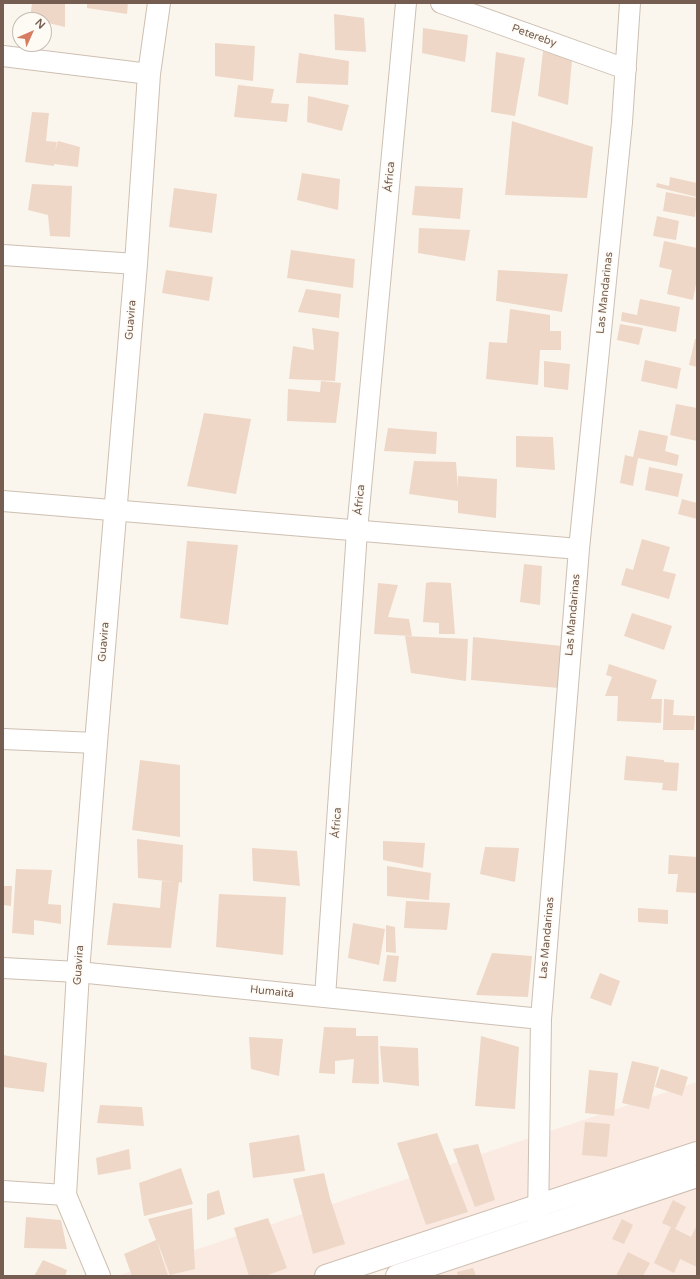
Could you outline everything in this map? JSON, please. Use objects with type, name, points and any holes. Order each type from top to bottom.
[{"type":"street","name":"Guavira","points":[[98,1276],[65,1195],[78,972],[136,264],[149,74],[158,3]]},
{"type":"street","name":"África","points":[[325,997],[357,531],[406,3]]},
{"type":"street","name":"Petereby","points":[[441,3],[626,69]]},
{"type":"street","name":"Las Mandarinas","points":[[538,1229],[541,1019],[579,549],[626,69],[630,3]]},
{"type":"street","points":[[3,56],[149,74]]},
{"type":"street","points":[[3,255],[136,264]]},
{"type":"street","points":[[3,501],[579,549]]},
{"type":"street","points":[[3,739],[96,743]]},
{"type":"street","name":"Humaitá","points":[[3,968],[78,972],[541,1019]]},
{"type":"street","points":[[326,1276],[697,1153]]},
{"type":"street","points":[[397,1276],[697,1176]]},
{"type":"street","points":[[3,1191],[65,1195]]},
{"type":"shaded area","points":[[697,1082],[697,1150],[312,1276],[117,1276]]},
{"type":"shaded area","points":[[697,1181],[697,1276],[405,1276]]},
{"type":"building","points":[[32,3],[65,3],[65,27],[52,24],[52,12],[31,12]]},
{"type":"building","points":[[87,3],[128,3],[127,14],[87,8]]},
{"type":"building","points":[[334,14],[364,18],[366,52],[335,50]]},
{"type":"building","points":[[423,28],[468,35],[465,62],[422,53]]},
{"type":"building","points":[[215,43],[255,46],[253,81],[215,76]]},
{"type":"building","points":[[543,51],[572,60],[568,105],[538,96]]},
{"type":"building","points":[[496,52],[525,58],[515,116],[491,112]]},
{"type":"building","points":[[299,53],[349,61],[348,85],[296,83]]},
{"type":"building","points":[[238,85],[274,89],[271,103],[289,104],[287,122],[234,117]]},
{"type":"building","points":[[308,96],[349,105],[342,131],[307,122]]},
{"type":"building","points":[[32,112],[49,113],[46,141],[57,142],[55,152],[58,141],[80,147],[78,167],[54,164],[54,166],[25,162]]},
{"type":"building","points":[[512,121],[593,147],[587,198],[505,195]]},
{"type":"building","points":[[302,173],[340,179],[338,210],[297,200]]},
{"type":"building","points":[[670,177],[697,183],[697,197],[656,187],[657,183],[669,186]]},
{"type":"building","points":[[32,184],[72,186],[70,237],[50,236],[48,215],[28,210]]},
{"type":"building","points":[[415,186],[463,188],[460,219],[412,215]]},
{"type":"building","points":[[174,188],[217,194],[212,233],[169,227]]},
{"type":"building","points":[[666,192],[697,198],[695,217],[663,211]]},
{"type":"building","points":[[657,216],[679,221],[676,240],[653,236]]},
{"type":"building","points":[[419,228],[470,230],[465,261],[418,253]]},
{"type":"building","points":[[664,241],[697,248],[697,279],[693,300],[667,294],[672,270],[659,267]]},
{"type":"building","points":[[291,250],[355,259],[353,288],[287,278]]},
{"type":"building","points":[[166,270],[213,277],[209,301],[162,293]]},
{"type":"building","points":[[498,270],[568,274],[562,312],[496,301]]},
{"type":"building","points":[[306,289],[341,294],[339,318],[298,312]]},
{"type":"building","points":[[640,299],[680,307],[676,332],[621,321],[622,312],[637,315]]},
{"type":"building","points":[[510,309],[550,315],[550,331],[561,331],[561,350],[540,350],[538,385],[486,379],[489,342],[507,343]]},
{"type":"building","points":[[620,324],[643,328],[639,345],[617,340]]},
{"type":"building","points":[[312,328],[339,332],[335,381],[289,379],[293,346],[314,350]]},
{"type":"building","points":[[695,339],[697,339],[697,367],[689,365]]},
{"type":"building","points":[[645,360],[681,368],[677,389],[641,381]]},
{"type":"building","points":[[544,361],[570,364],[568,390],[544,387]]},
{"type":"building","points":[[321,381],[341,383],[336,423],[287,421],[288,389],[320,392]]},
{"type":"building","points":[[676,404],[697,408],[697,441],[670,435]]},
{"type":"building","points":[[204,413],[251,419],[236,494],[187,486]]},
{"type":"building","points":[[388,428],[437,432],[436,454],[384,451]]},
{"type":"building","points":[[639,430],[668,436],[665,451],[679,455],[677,466],[638,458],[633,486],[620,483],[625,455],[633,457]]},
{"type":"building","points":[[516,436],[553,437],[555,470],[516,467]]},
{"type":"building","points":[[414,461],[456,462],[458,489],[458,476],[497,479],[496,518],[458,513],[458,501],[409,494]]},
{"type":"building","points":[[649,467],[683,474],[678,497],[645,490]]},
{"type":"building","points":[[682,499],[697,503],[697,519],[678,514]]},
{"type":"building","points":[[642,539],[670,547],[663,571],[676,574],[669,599],[621,585],[626,568],[633,570]]},
{"type":"building","points":[[187,541],[238,545],[228,625],[180,618]]},
{"type":"building","points":[[524,564],[542,566],[540,605],[520,602]]},
{"type":"building","points":[[378,583],[398,585],[388,617],[409,619],[412,636],[374,634]]},
{"type":"building","points":[[426,583],[451,583],[455,634],[439,634],[439,623],[423,622]]},
{"type":"building","points":[[632,613],[672,626],[664,650],[624,636]]},
{"type":"building","points":[[405,636],[468,639],[466,681],[411,673]]},
{"type":"building","points":[[473,637],[562,646],[558,688],[471,680]]},
{"type":"building","points":[[609,664],[657,680],[651,699],[662,699],[661,723],[617,721],[618,696],[605,696],[612,677],[606,675]]},
{"type":"building","points":[[664,699],[674,700],[673,715],[695,716],[694,730],[663,730]]},
{"type":"building","points":[[626,756],[679,763],[677,791],[662,790],[663,783],[624,780]]},
{"type":"building","points":[[140,760],[180,765],[180,837],[132,830]]},
{"type":"building","points":[[137,839],[183,845],[182,883],[179,882],[171,948],[107,945],[113,903],[160,908],[162,881],[175,882],[138,878]]},
{"type":"building","points":[[383,841],[425,843],[423,868],[383,860]]},
{"type":"building","points":[[485,847],[519,848],[515,882],[480,874]]},
{"type":"building","points":[[252,848],[297,851],[300,886],[253,881]]},
{"type":"building","points":[[669,855],[697,857],[697,893],[676,892],[678,874],[668,874]]},
{"type":"building","points":[[387,866],[431,873],[429,900],[387,896]]},
{"type":"building","points":[[16,869],[52,870],[48,904],[61,905],[61,924],[34,920],[34,935],[12,933]]},
{"type":"building","points":[[3,886],[12,886],[11,906],[3,905]]},
{"type":"building","points":[[219,894],[286,897],[283,955],[216,947]]},
{"type":"building","points":[[406,901],[450,903],[447,930],[404,928]]},
{"type":"building","points":[[638,908],[668,910],[668,924],[638,922]]},
{"type":"building","points":[[353,923],[385,929],[379,965],[348,958]]},
{"type":"building","points":[[386,925],[395,927],[396,953],[386,952]]},
{"type":"building","points":[[492,953],[532,956],[528,997],[476,995]]},
{"type":"building","points":[[387,955],[399,956],[396,982],[383,981]]},
{"type":"building","points":[[600,973],[620,981],[611,1006],[590,998]]},
{"type":"building","points":[[324,1027],[356,1028],[356,1036],[378,1036],[379,1084],[352,1083],[354,1059],[335,1061],[335,1074],[319,1073]]},
{"type":"building","points":[[481,1036],[519,1047],[515,1109],[475,1106]]},
{"type":"building","points":[[249,1037],[283,1039],[279,1076],[251,1069]]},
{"type":"building","points":[[380,1046],[418,1048],[419,1086],[383,1082]]},
{"type":"building","points":[[3,1055],[47,1063],[44,1092],[3,1087]]},
{"type":"building","points":[[632,1061],[659,1067],[649,1109],[622,1103]]},
{"type":"building","points":[[661,1069],[688,1077],[682,1096],[655,1087]]},
{"type":"building","points":[[589,1070],[618,1073],[614,1116],[585,1113]]},
{"type":"building","points":[[100,1105],[142,1107],[144,1126],[97,1123]]},
{"type":"building","points":[[585,1122],[610,1124],[607,1157],[582,1155]]},
{"type":"building","points":[[437,1133],[468,1212],[426,1225],[397,1143]]},
{"type":"building","points":[[299,1135],[305,1171],[253,1178],[249,1143]]},
{"type":"building","points":[[478,1144],[495,1200],[475,1207],[453,1149]]},
{"type":"building","points":[[129,1149],[131,1169],[98,1175],[96,1158]]},
{"type":"building","points":[[181,1168],[193,1204],[144,1216],[139,1183]]},
{"type":"building","points":[[324,1173],[330,1198],[345,1244],[313,1254],[293,1179]]},
{"type":"building","points":[[219,1190],[225,1214],[207,1220],[207,1194]]},
{"type":"building","points":[[673,1200],[686,1207],[675,1229],[691,1237],[697,1225],[697,1267],[680,1259],[674,1273],[654,1263],[671,1227],[662,1223]]},
{"type":"building","points":[[192,1208],[195,1269],[170,1275],[157,1241],[168,1276],[132,1276],[124,1254],[156,1240],[148,1219]]},
{"type":"building","points":[[26,1217],[61,1220],[67,1249],[24,1248]]},
{"type":"building","points":[[268,1218],[287,1268],[265,1276],[249,1276],[234,1228]]},
{"type":"building","points":[[622,1219],[633,1225],[624,1244],[612,1239]]},
{"type":"building","points":[[628,1252],[650,1263],[643,1276],[616,1276]]},
{"type":"building","points":[[43,1260],[67,1270],[65,1276],[34,1276]]},
{"type":"building","points":[[473,1268],[476,1276],[458,1276],[457,1272]]}]
